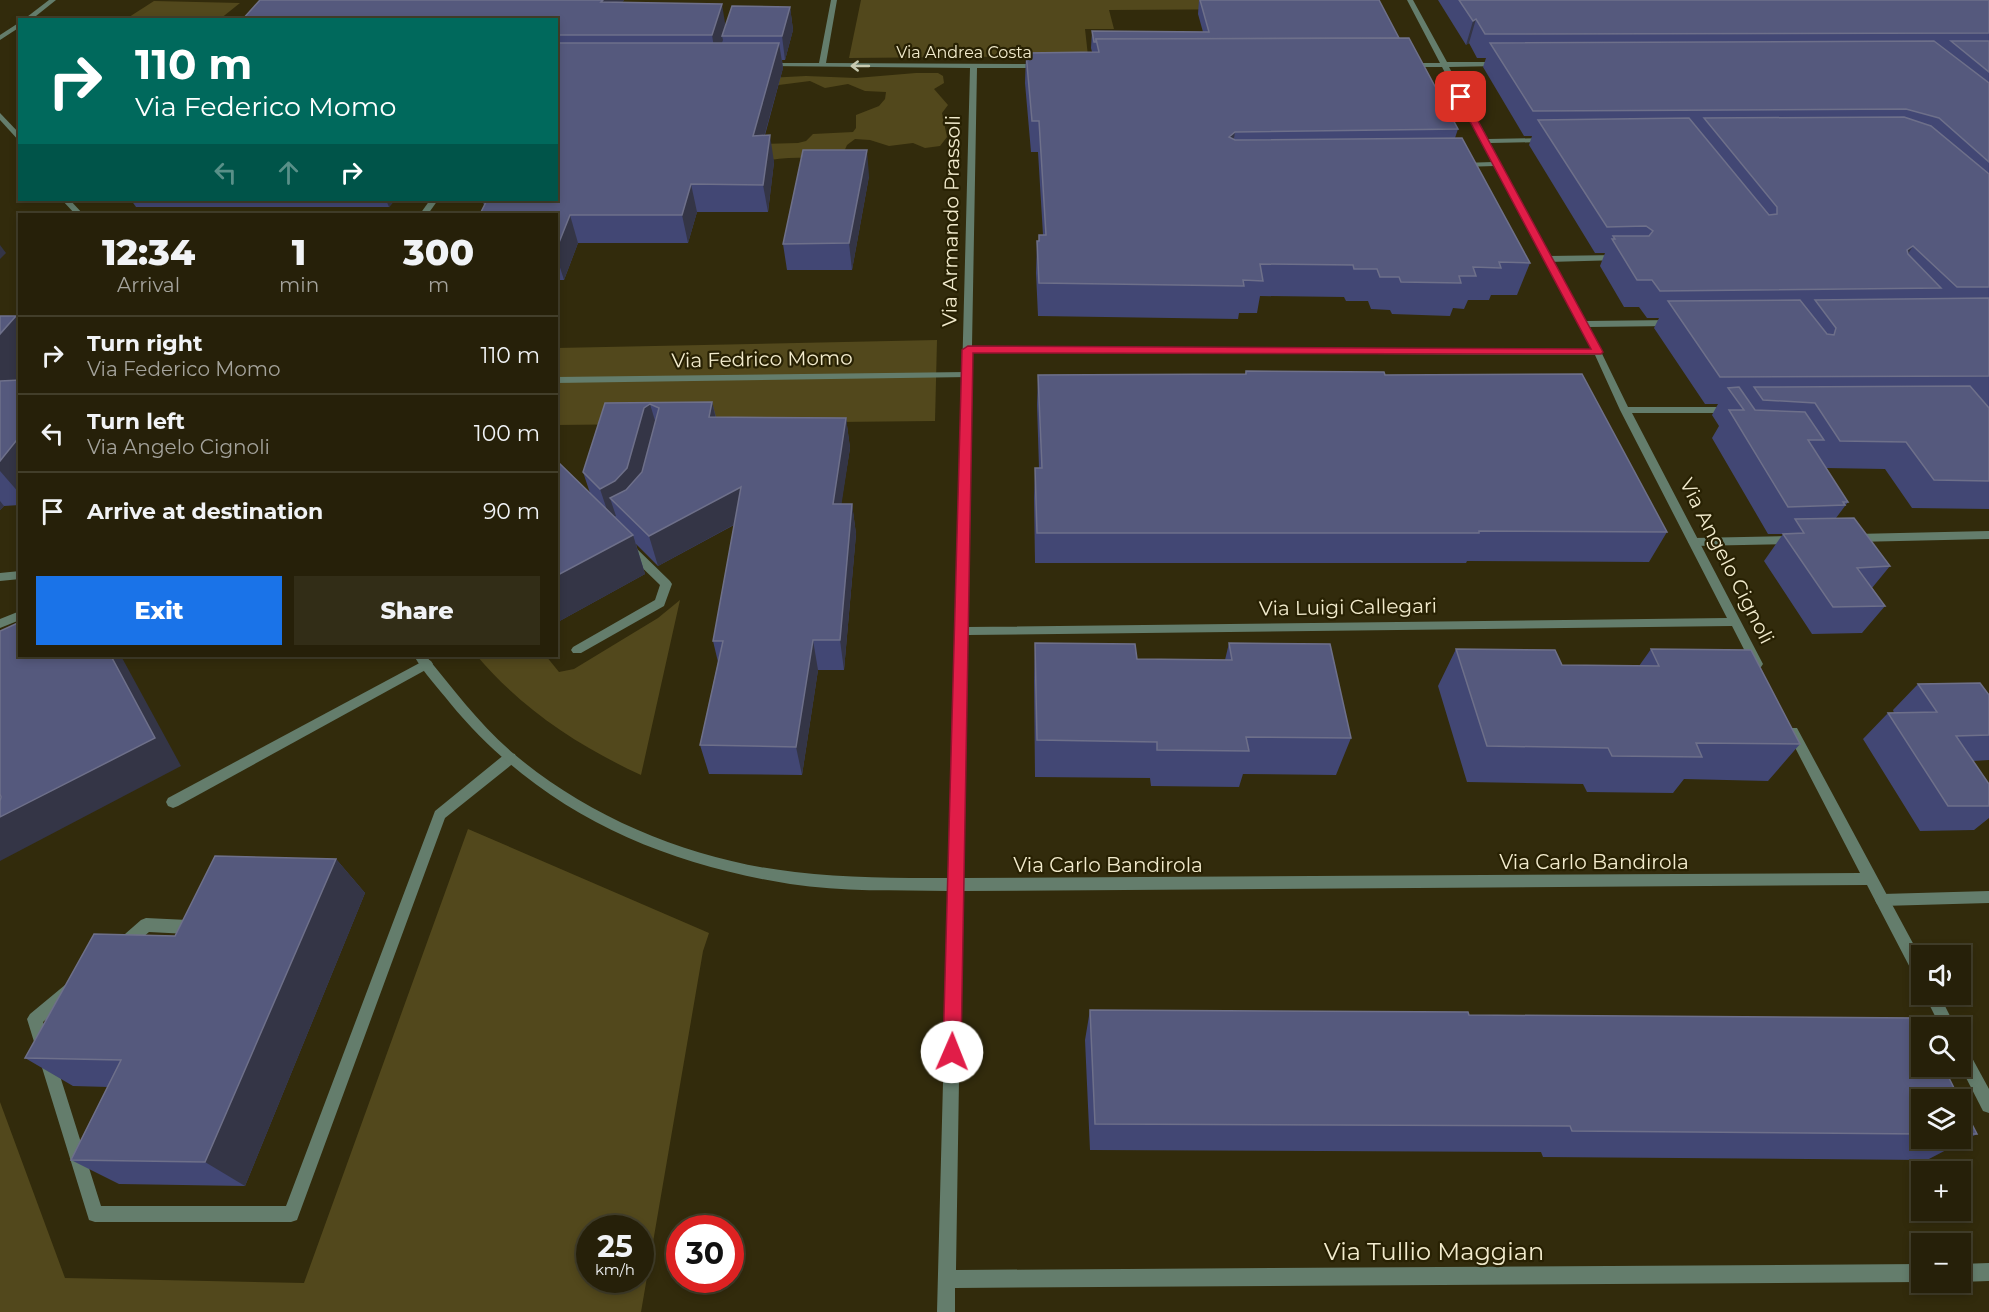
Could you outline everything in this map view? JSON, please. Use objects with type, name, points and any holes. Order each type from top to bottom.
[{"type":"street","points":[[29,18],[53,0]]},
{"type":"street","points":[[822,66],[834,0]]},
{"type":"street","name":"Via Angelo Cignoli","points":[[1410,0],[1598,352],[1625,410],[1762,674]]},
{"type":"street","points":[[0,38],[18,25]]},
{"type":"street","points":[[1397,65],[1504,64]]},
{"type":"street","name":"Via Andrea Costa","points":[[765,65],[1045,66]]},
{"type":"street","name":"Via Armando Prassoli","points":[[946,1312],[974,66]]},
{"type":"street","points":[[0,115],[18,138]]},
{"type":"street","points":[[1485,141],[1554,140]]},
{"type":"street","points":[[1451,165],[1497,164]]},
{"type":"street","points":[[67,201],[77,213]]},
{"type":"street","points":[[1548,259],[1624,258]]},
{"type":"street","points":[[1582,324],[1685,323]]},
{"type":"street","points":[[968,350],[1598,352]]},
{"type":"street","name":"Via Fedrico Momo","points":[[558,380],[967,375]]},
{"type":"street","points":[[1625,410],[1740,410]]},
{"type":"street","points":[[1728,410],[1736,422]]},
{"type":"street","points":[[577,650],[660,603],[666,584],[617,535]]},
{"type":"street","points":[[1847,538],[1989,535]]},
{"type":"street","points":[[1694,542],[1799,540]]},
{"type":"street","points":[[0,577],[18,575]]},
{"type":"street","points":[[0,624],[18,616]]},
{"type":"street","name":"Via Luigi Callegari","points":[[962,630],[1735,622]]},
{"type":"street","points":[[173,802],[423,660]]},
{"type":"street","name":"Via Carlo Bandirola","points":[[423,660],[477,725],[510,758],[556,793],[637,835],[718,862],[768,873],[833,882],[956,885],[1871,879]]},
{"type":"street","points":[[1790,726],[1911,954]]},
{"type":"street","points":[[78,983],[35,1019],[95,1214],[291,1214],[440,815],[510,758]]},
{"type":"street","points":[[1882,900],[1989,897]]},
{"type":"street","points":[[112,954],[146,926],[188,927]]},
{"type":"street","points":[[1971,1071],[1989,1105]]},
{"type":"street","points":[[1971,1273],[1989,1272]]},
{"type":"street","name":"Via Tullio Maggian","points":[[947,1279],[1911,1273]]},
{"type":"shaded area","points":[[861,0],[1272,0],[1274,9],[1109,10],[1114,29],[1085,29],[1088,56],[849,58]]},
{"type":"shaded area","points":[[154,1],[240,3],[221,18],[128,18]]},
{"type":"shaded area","points":[[938,73],[943,76],[944,83],[934,89],[948,105],[942,113],[947,137],[940,146],[925,148],[913,143],[889,146],[870,140],[855,139],[847,145],[843,154],[770,160],[760,144],[798,143],[806,141],[813,134],[853,132],[856,128],[856,115],[879,106],[885,99],[886,92],[865,91],[848,84],[825,88],[810,81],[763,87],[767,78],[806,76],[856,78]]},
{"type":"shaded area","points":[[937,340],[935,421],[558,425],[558,348]]},
{"type":"shaded area","points":[[680,600],[641,775],[595,752],[552,724],[513,693],[478,657],[547,657],[559,672],[574,669],[658,618]]},
{"type":"shaded area","points":[[468,829],[709,933],[703,951],[654,1236],[654,1215],[576,1215],[576,1293],[644,1293],[641,1312],[0,1312],[0,1102],[65,1278],[304,1283]]},
{"type":"building","points":[[260,0],[603,0],[601,2],[722,4],[712,35],[558,35],[558,18],[244,18]]},
{"type":"building","points":[[1200,0],[1379,0],[1399,38],[1096,39],[1094,42],[1092,31],[1209,32]]},
{"type":"building","points":[[1459,0],[1989,0],[1989,33],[1485,34],[1476,19],[1473,21]]},
{"type":"building","points":[[732,6],[790,7],[782,36],[722,36]]},
{"type":"building","points":[[1409,38],[1458,129],[1235,132],[1229,137],[1235,140],[1462,138],[1530,263],[1499,262],[1501,268],[1473,267],[1476,276],[1459,276],[1461,283],[1401,282],[1399,277],[1380,277],[1377,269],[1354,269],[1353,265],[1260,264],[1263,281],[1243,280],[1244,286],[1039,283],[1037,241],[1039,241],[1039,235],[1046,235],[1039,121],[1032,121],[1026,53],[1099,52],[1096,39]]},
{"type":"building","points":[[1934,41],[1989,83],[1989,162],[1939,118],[1906,109],[1533,111],[1490,43]]},
{"type":"building","points":[[1951,41],[1989,41],[1989,72]]},
{"type":"building","points":[[558,43],[779,43],[753,136],[770,135],[763,185],[691,184],[682,215],[570,215],[558,245],[558,213],[480,213],[486,201],[558,201]]},
{"type":"building","points":[[1904,117],[1931,126],[1989,174],[1989,287],[1957,287],[1913,246],[1907,250],[1908,254],[1941,288],[1660,291],[1652,280],[1637,280],[1612,239],[1615,239],[1613,236],[1649,236],[1653,231],[1646,226],[1607,227],[1538,120],[1689,118],[1769,215],[1777,214],[1777,207],[1704,118]]},
{"type":"building","points":[[803,150],[867,150],[849,243],[783,244]]},
{"type":"building","points":[[1989,298],[1989,376],[1720,377],[1668,301],[1800,300],[1827,334],[1834,335],[1836,328],[1815,300]]},
{"type":"building","points":[[0,316],[16,316],[0,334]]},
{"type":"building","points":[[1246,371],[1384,372],[1385,375],[1582,374],[1667,532],[1037,533],[1035,468],[1042,468],[1038,375],[1246,374]]},
{"type":"building","points":[[18,380],[18,438],[0,461],[0,381]]},
{"type":"building","points":[[1970,386],[1989,408],[1989,481],[1934,480],[1906,442],[1840,441],[1815,403],[1763,400],[1754,387]]},
{"type":"building","points":[[1739,387],[1755,410],[1805,412],[1824,440],[1808,440],[1848,502],[1843,502],[1845,505],[1788,507],[1729,410],[1744,410],[1728,388]]},
{"type":"building","points":[[712,402],[709,417],[846,418],[833,504],[852,504],[840,640],[813,640],[796,747],[700,745],[723,641],[713,641],[741,487],[649,536],[610,498],[626,490],[642,472],[659,408],[650,404],[644,408],[627,468],[615,481],[600,489],[583,472],[605,403]]},
{"type":"building","points":[[558,462],[633,535],[558,575]]},
{"type":"building","points":[[1854,518],[1890,566],[1857,568],[1885,606],[1833,607],[1783,534],[1804,533],[1795,519]]},
{"type":"building","points":[[18,623],[18,657],[112,657],[155,738],[0,817],[0,631]]},
{"type":"building","points":[[1035,643],[1135,644],[1137,659],[1232,660],[1229,643],[1330,644],[1351,738],[1246,737],[1249,751],[1157,750],[1157,742],[1037,740]]},
{"type":"building","points":[[1456,649],[1555,650],[1562,665],[1659,666],[1651,649],[1751,650],[1800,744],[1696,743],[1702,757],[1612,756],[1608,748],[1487,746]]},
{"type":"building","points":[[1980,683],[1989,695],[1989,735],[1956,736],[1989,784],[1989,806],[1948,806],[1888,713],[1937,712],[1918,684]]},
{"type":"building","points":[[215,856],[336,859],[205,1162],[71,1160],[121,1060],[25,1058],[94,934],[175,936]]},
{"type":"building","points":[[1090,1010],[1911,1018],[1911,1077],[1948,1077],[1954,1089],[1911,1089],[1911,1134],[1572,1131],[1570,1126],[1095,1124]]},
{"type":"building","points":[[1971,1122],[1977,1134],[1971,1134]]},
{"type":"route","points":[[952,1052],[968,350],[1598,352],[1461,97]]}]
